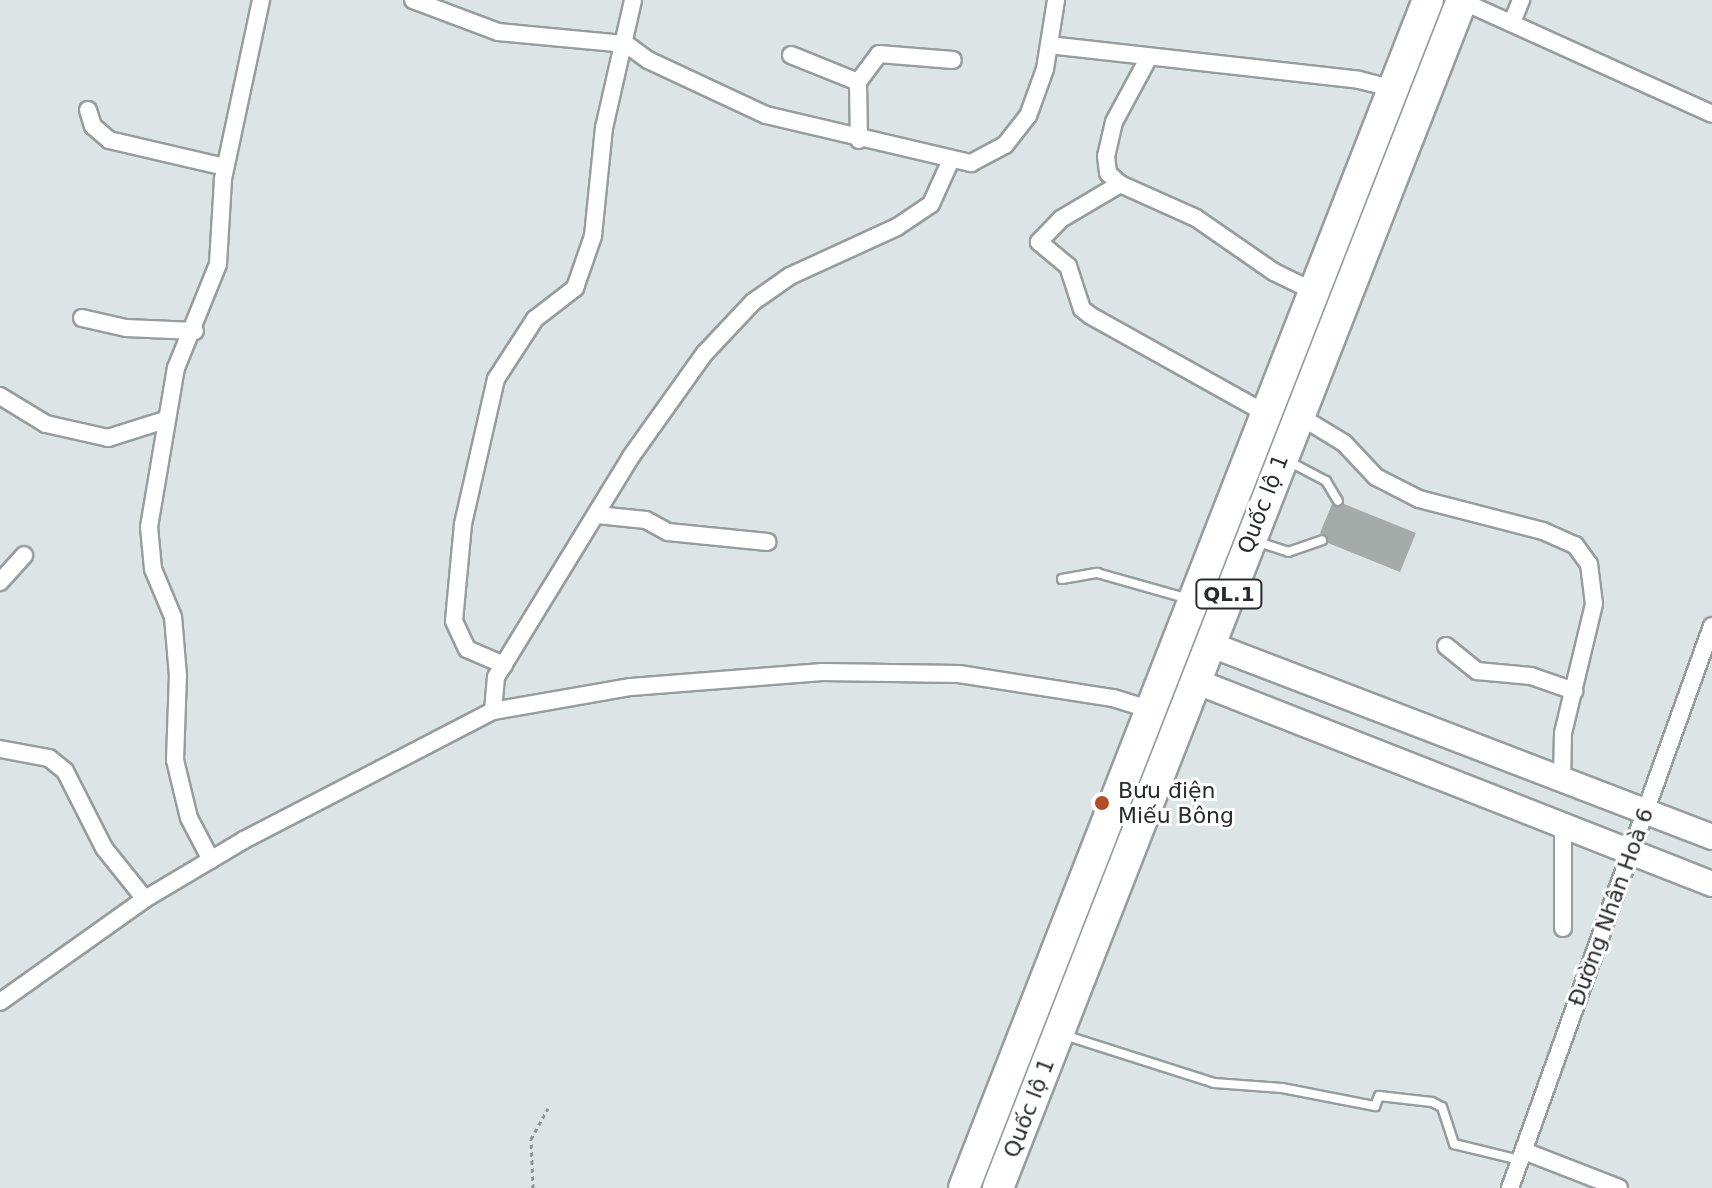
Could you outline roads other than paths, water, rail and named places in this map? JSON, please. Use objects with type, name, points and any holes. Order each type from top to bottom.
[{"type":"highway","name":"Quốc lộ 1","points":[[998,1188],[1250,539],[1268,452],[1267,414],[1428,0]]},
{"type":"highway","name":"Quốc lộ 1","points":[[964,1188],[1194,601],[1268,452],[1298,415],[1462,0]]},
{"type":"street","points":[[211,860],[189,818],[175,760],[178,676],[173,617],[153,569],[149,527],[176,368],[195,331],[218,264],[225,167],[261,0]]},
{"type":"street","points":[[413,0],[498,32],[626,44],[648,60],[766,115],[859,140],[971,163],[1005,145],[1028,116],[1049,45],[1056,0]]},
{"type":"street","points":[[504,665],[467,649],[454,621],[463,524],[496,379],[535,319],[575,288],[593,236],[604,128],[626,44],[633,0]]},
{"type":"street","points":[[1462,0],[1513,20],[1712,114]]},
{"type":"street","points":[[1513,20],[1521,0]]},
{"type":"street","points":[[1049,45],[1359,80],[1394,89]]},
{"type":"street","points":[[859,140],[858,82],[879,54],[953,60]]},
{"type":"street","points":[[791,55],[858,82]]},
{"type":"street","points":[[1149,57],[1111,133],[1108,173],[1120,184],[1196,218],[1274,272],[1315,292]]},
{"type":"street","points":[[88,110],[93,126],[109,140],[225,167]]},
{"type":"street","points":[[493,711],[496,677],[630,458],[705,353],[753,302],[790,276],[897,227],[931,204],[951,160]]},
{"type":"street","points":[[1120,184],[1061,219],[1039,242],[1068,266],[1082,309],[1091,316],[1267,414]]},
{"type":"street","points":[[82,318],[126,328],[195,331]]},
{"type":"street","points":[[0,396],[46,424],[108,438],[165,420]]},
{"type":"street","points":[[1298,415],[1344,443],[1376,477],[1419,499],[1543,531],[1575,545],[1589,564],[1594,604],[1563,733],[1562,780]]},
{"type":"street","points":[[597,515],[646,520],[668,532],[768,542]]},
{"type":"street","points":[[0,582],[24,555]]},
{"type":"street","name":"Đường Nhân Hoà 6","points":[[1510,1188],[1712,626]]},
{"type":"street","points":[[1209,644],[1712,837]]},
{"type":"street","points":[[1446,646],[1477,671],[1531,676],[1574,691]]},
{"type":"street","points":[[0,1002],[145,899],[211,860],[493,711],[631,687],[822,672],[959,674],[1151,709],[1178,724]]},
{"type":"street","points":[[1195,681],[1712,884]]},
{"type":"street","points":[[0,749],[49,758],[65,771],[104,848],[145,899]]},
{"type":"street","points":[[1563,827],[1563,928]]},
{"type":"street","points":[[1522,1156],[1619,1188]]},
{"type":"lane","points":[[1268,452],[1326,481],[1338,501]]},
{"type":"lane","points":[[1250,539],[1288,552],[1322,540]]},
{"type":"lane","points":[[1062,579],[1097,573],[1194,601]]},
{"type":"lane","points":[[1058,1033],[1214,1083],[1282,1088],[1375,1106],[1379,1096],[1432,1102],[1442,1107],[1454,1144],[1522,1156]]},
{"type":"place","name":"Bưu điện Miếu Bông","points":[[1102,803]]}]
